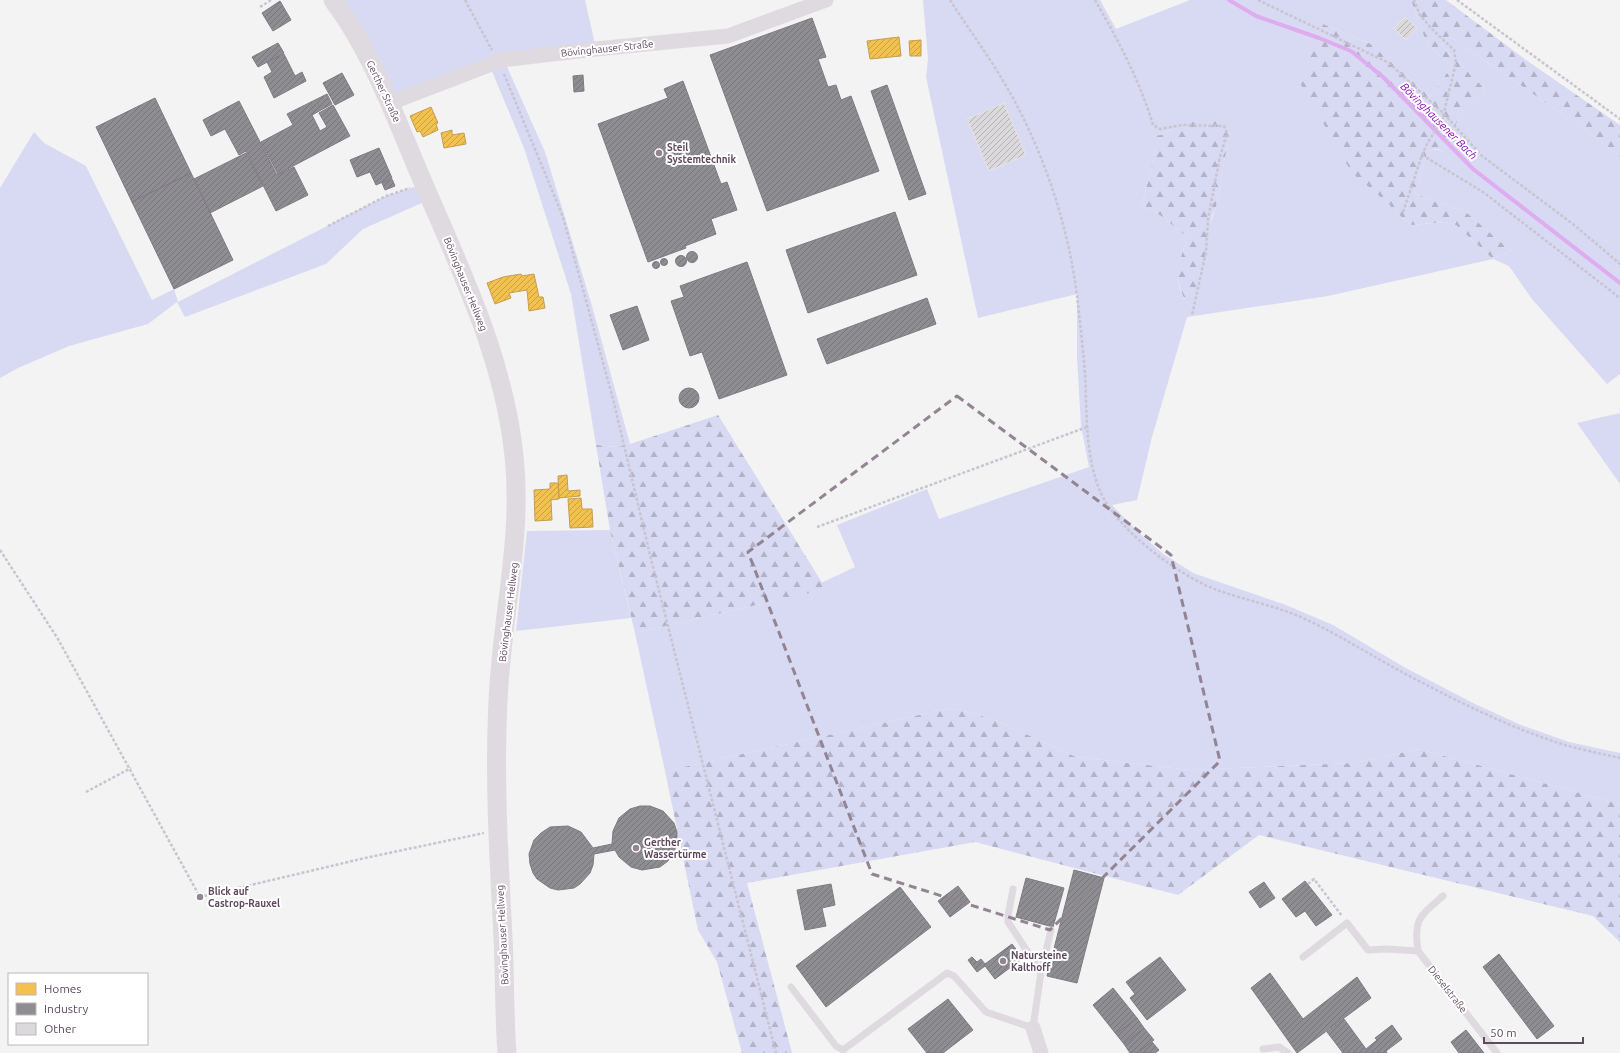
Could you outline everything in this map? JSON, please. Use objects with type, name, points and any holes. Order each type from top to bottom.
[{"type":"street","name":"Gerther Straße","points":[[333,0],[365,51],[390,103],[424,185]]},
{"type":"street","name":"Bövinghauser Straße","points":[[390,103],[498,61],[596,49],[728,36],[826,0]]},
{"type":"street","name":"Bövinghauser Hellweg","points":[[424,185],[459,263],[484,328],[503,393],[514,456],[517,509],[516,534],[498,701],[496,824],[507,1053]]},
{"type":"street","points":[[1033,1028],[1041,1053]]},
{"type":"lane","points":[[1013,889],[1008,922],[1041,972]]},
{"type":"lane","points":[[1303,957],[1348,923],[1368,950],[1386,949],[1418,951],[1416,925],[1422,914],[1443,896]]},
{"type":"lane","points":[[792,987],[836,1046],[842,1050],[947,973],[954,976],[986,1012],[1033,1028],[1041,972],[1051,930]]},
{"type":"lane","name":"Dieselstraße","points":[[1418,951],[1497,1053]]},
{"type":"lane","points":[[1263,1049],[1279,1047],[1288,1053]]},
{"type":"path","points":[[260,8],[271,0]]},
{"type":"path","points":[[465,0],[498,61],[557,202],[567,231],[613,399],[651,558],[776,1053]]},
{"type":"path","points":[[950,0],[1006,86],[1030,133],[1047,175],[1059,213],[1074,275],[1084,364],[1087,427],[1093,470],[1099,490],[1106,504],[1120,521],[1164,560],[1192,579],[1216,590],[1302,617],[1421,682],[1524,731],[1566,746],[1620,758]]},
{"type":"path","points":[[1095,0],[1112,30],[1145,97],[1153,125],[1160,129],[1182,125],[1224,126],[1227,133],[1220,157],[1210,211],[1206,252],[1192,315]]},
{"type":"path","points":[[1258,0],[1389,62],[1444,114],[1482,156],[1568,220],[1620,264]]},
{"type":"path","points":[[1403,212],[1422,154],[1442,120],[1456,63],[1454,50],[1420,15],[1414,0]]},
{"type":"path","points":[[1457,0],[1620,119]]},
{"type":"path","points":[[1422,154],[1483,192],[1620,298]]},
{"type":"path","points":[[328,226],[386,196],[424,185]]},
{"type":"path","points":[[817,527],[1087,427]]},
{"type":"path","points":[[0,550],[58,639],[131,768],[200,896],[365,858],[489,832],[496,824]]},
{"type":"path","points":[[86,792],[131,768]]},
{"type":"path","points":[[1308,884],[1314,879],[1348,923]]},
{"type":"highlighted area","points":[[957,396],[1171,555],[1220,761],[1050,930],[872,874],[748,552]]},
{"type":"green space","points":[[336,0],[585,0],[596,49],[504,60],[545,152],[592,306],[630,444],[618,447],[596,445],[571,294],[524,148],[491,69],[398,97]]},
{"type":"green space","points":[[923,0],[1100,0],[1116,29],[1190,0],[1411,0],[1427,44],[1452,66],[1430,97],[1371,44],[1323,24],[1316,45],[1394,211],[1412,225],[1445,222],[1456,225],[1493,259],[1328,296],[1187,317],[1152,437],[1137,500],[1112,505],[1137,531],[1162,553],[1193,573],[1286,605],[1333,625],[1404,667],[1475,704],[1521,725],[1569,742],[1620,753],[1620,804],[1419,749],[1354,763],[1190,770],[1076,757],[993,719],[951,708],[665,771],[635,633],[825,589],[821,583],[855,567],[837,525],[927,489],[939,519],[1089,467],[1081,426],[1077,357],[1077,294],[978,318],[926,77],[928,59]],"holes":[[[1182,123],[1230,130],[1216,207],[1185,300],[1181,292],[1178,277],[1180,261],[1187,237],[1163,217],[1142,205],[1156,148],[1161,135]]]},
{"type":"green space","points":[[1411,0],[1446,0],[1526,60],[1620,125],[1620,156],[1568,118],[1449,36],[1441,45],[1487,91],[1457,122],[1443,152],[1435,149],[1427,153],[1415,194],[1467,213],[1511,251],[1493,259],[1456,225],[1445,222],[1412,225],[1394,211],[1389,204],[1352,173],[1300,83],[1323,24],[1371,44],[1430,97],[1452,66],[1427,44]]},
{"type":"green space","points":[[1449,36],[1568,118],[1620,156],[1620,374],[1607,384],[1532,299],[1509,266],[1493,259],[1511,251],[1467,213],[1415,194],[1427,153],[1431,150],[1439,150],[1443,152],[1457,122],[1487,91],[1441,45]]},
{"type":"green space","points":[[1229,119],[1230,130],[1204,263],[1194,296],[1185,300],[1179,283],[1178,268],[1187,237],[1163,217],[1142,205],[1156,148],[1154,136],[1161,135],[1182,123]]},
{"type":"green space","points":[[34,132],[44,143],[86,166],[152,300],[174,289],[178,302],[386,196],[414,187],[420,191],[424,202],[363,229],[326,264],[185,317],[177,302],[148,324],[69,346],[18,368],[0,378],[0,188]]},
{"type":"green space","points":[[1620,413],[1620,484],[1577,423]]},
{"type":"green space","points":[[718,415],[826,589],[635,633],[610,530],[596,445],[618,447]]},
{"type":"green space","points":[[610,530],[631,618],[516,631],[527,531]]},
{"type":"green space","points":[[951,708],[993,719],[1076,757],[1190,770],[1354,763],[1419,749],[1620,804],[1620,942],[1593,916],[1259,835],[1178,895],[975,842],[747,883],[792,1053],[742,1053],[717,962],[698,930],[665,771]]},
{"type":"building: Homes","points":[[899,37],[901,56],[870,59],[867,41]]},
{"type":"building: Homes","points":[[921,40],[921,56],[910,56],[909,41]]},
{"type":"building: Homes","points":[[431,107],[438,123],[436,124],[438,130],[423,137],[420,131],[417,132],[410,116]]},
{"type":"building: Homes","points":[[452,130],[452,135],[464,133],[466,144],[444,148],[441,133]]},
{"type":"building: Homes","points":[[521,274],[522,276],[534,274],[539,297],[543,297],[545,308],[529,311],[527,290],[509,293],[511,298],[495,304],[487,283],[503,277]]},
{"type":"building: Homes","points":[[567,475],[568,491],[580,490],[580,496],[559,498],[558,476]]},
{"type":"building: Homes","points":[[550,483],[558,483],[559,499],[551,500],[552,520],[535,521],[534,490],[550,489]]},
{"type":"building: Homes","points":[[581,498],[582,509],[592,509],[593,527],[570,528],[568,499]]},
{"type":"building: Industry","points":[[280,1],[291,20],[273,31],[262,13]]},
{"type":"building: Industry","points":[[812,18],[826,57],[818,59],[828,87],[836,85],[841,100],[851,96],[879,171],[767,211],[710,55]]},
{"type":"building: Industry","points":[[278,43],[284,53],[258,67],[252,57]]},
{"type":"building: Industry","points":[[284,54],[295,76],[302,72],[306,81],[274,98],[264,77],[272,72],[267,62]]},
{"type":"building: Industry","points":[[342,73],[354,95],[335,105],[323,83]]},
{"type":"building: Industry","points":[[583,75],[584,91],[574,92],[573,76]]},
{"type":"building: Industry","name":"Steil Systemtechnik","points":[[683,81],[721,184],[727,182],[737,210],[711,219],[716,234],[685,246],[686,248],[648,262],[598,124],[668,98],[664,89]]},
{"type":"building: Industry","points":[[887,85],[926,194],[909,200],[871,91]]},
{"type":"building: Industry","points":[[327,94],[332,104],[312,115],[320,131],[327,127],[319,113],[333,105],[350,136],[278,174],[261,142],[293,125],[287,114]]},
{"type":"building: Industry","points":[[155,98],[191,173],[132,202],[96,127]]},
{"type":"building: Industry","points":[[239,101],[277,175],[294,167],[308,195],[276,211],[246,151],[239,155],[225,129],[211,136],[203,120]]},
{"type":"building: Industry","points":[[379,148],[392,178],[376,185],[370,172],[357,177],[350,160]]},
{"type":"building: Industry","points":[[246,153],[263,186],[210,213],[194,179]]},
{"type":"building: Industry","points":[[191,173],[233,260],[174,289],[132,202]]},
{"type":"building: Industry","points":[[392,179],[395,186],[385,190],[382,183]]},
{"type":"building: Industry","points":[[895,212],[917,275],[808,313],[786,250]]},
{"type":"building: Industry","points":[[690,252],[694,252],[696,253],[696,261],[690,262],[687,259],[687,255]]},
{"type":"building: Industry","points":[[679,256],[683,256],[685,257],[685,265],[679,266],[676,263],[676,259]]},
{"type":"building: Industry","points":[[664,258],[667,259],[667,265],[664,266],[661,265],[660,262],[661,259]]},
{"type":"building: Industry","points":[[656,261],[659,262],[659,268],[656,269],[653,268],[652,265],[653,262]]},
{"type":"building: Industry","points":[[747,262],[787,375],[719,399],[702,352],[690,356],[671,301],[684,297],[680,286]]},
{"type":"building: Industry","points":[[927,298],[936,324],[827,364],[817,339]]},
{"type":"building: Industry","points":[[637,306],[649,340],[623,350],[610,315]]},
{"type":"building: Industry","points":[[689,388],[696,391],[699,398],[696,405],[689,408],[682,405],[679,398],[682,391]]},
{"type":"building: Industry","name":"Gerther Wassertürme","points":[[640,806],[650,806],[663,811],[674,823],[677,832],[677,843],[674,852],[668,861],[660,867],[642,870],[631,867],[619,857],[615,850],[594,854],[593,865],[590,873],[574,888],[558,890],[550,888],[537,879],[533,873],[529,854],[534,840],[550,827],[568,826],[581,832],[593,848],[612,844],[613,831],[619,818],[630,809]]},
{"type":"building: Industry","points":[[1074,870],[1104,878],[1077,983],[1047,976]]},
{"type":"building: Industry","points":[[1026,878],[1064,888],[1053,927],[1016,917]]},
{"type":"building: Industry","points":[[1305,881],[1332,915],[1316,926],[1305,911],[1296,917],[1282,899]]},
{"type":"building: Industry","points":[[1264,882],[1275,898],[1260,908],[1249,892]]},
{"type":"building: Industry","points":[[831,884],[835,905],[822,908],[826,926],[805,930],[797,890]]},
{"type":"building: Industry","points":[[958,886],[970,902],[950,917],[938,901]]},
{"type":"building: Industry","points":[[900,887],[931,927],[826,1007],[796,966]]},
{"type":"building: Industry","name":"Natursteine Kalthoff","points":[[1012,944],[1023,958],[995,979],[985,966],[977,972],[968,960],[972,957],[977,962],[981,959],[985,964]]},
{"type":"building: Industry","points":[[1499,954],[1554,1026],[1537,1039],[1483,967]]},
{"type":"building: Industry","points":[[1160,957],[1186,990],[1147,1020],[1130,998],[1135,994],[1126,982]]},
{"type":"building: Industry","points":[[1270,973],[1303,1019],[1357,977],[1371,998],[1297,1053],[1251,988]]},
{"type":"building: Industry","points":[[1113,988],[1137,1018],[1116,1034],[1093,1005]]},
{"type":"building: Industry","points":[[948,999],[973,1030],[943,1053],[927,1053],[908,1029]]},
{"type":"building: Industry","points":[[1137,1018],[1144,1028],[1124,1044],[1116,1034]]},
{"type":"building: Industry","points":[[1344,1019],[1366,1049],[1377,1040],[1375,1038],[1392,1025],[1402,1039],[1386,1051],[1387,1053],[1343,1053],[1327,1032]]},
{"type":"building: Industry","points":[[1144,1028],[1154,1040],[1137,1053],[1130,1053],[1124,1044]]},
{"type":"building: Industry","points":[[1466,1030],[1484,1053],[1459,1053],[1451,1042]]},
{"type":"building: Industry","points":[[1152,1042],[1159,1050],[1155,1053],[1137,1053]]},
{"type":"building: Other","points":[[1405,17],[1417,28],[1406,40],[1394,28]]},
{"type":"building: Other","points":[[1004,103],[1026,155],[989,171],[967,119]]},
{"type":"waterway","name":"Bövinghausener Bach","points":[[1229,0],[1256,16],[1351,51],[1383,77],[1473,169],[1620,283]]},
{"type":"place","name":"Steil Systemtechnik","points":[[659,153]]},
{"type":"place","name":"Gerther Wassertürme","points":[[636,848]]},
{"type":"place","name":"Blick auf Castrop-Rauxel","points":[[200,897]]},
{"type":"place","name":"Natursteine Kalthoff","points":[[1003,961]]}]
